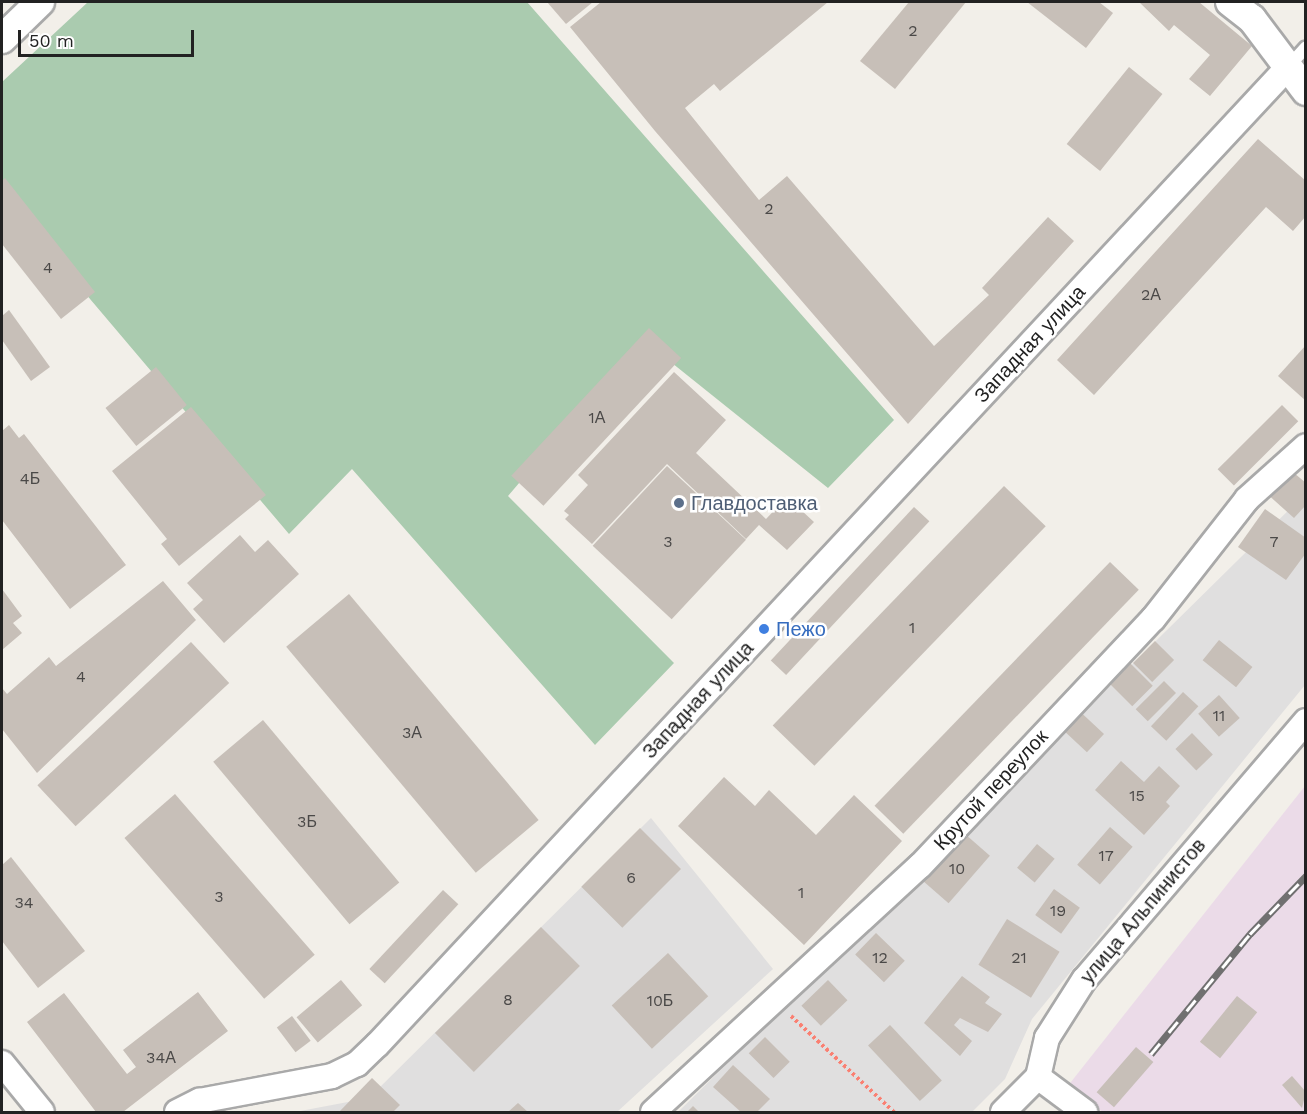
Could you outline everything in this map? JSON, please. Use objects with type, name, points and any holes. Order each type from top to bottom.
[{"type":"street","points":[[2,39],[40,2]]},
{"type":"street","points":[[1230,2],[1297,56],[1305,92]]},
{"type":"street","name":"Западная улица","points":[[177,1113],[199,1101],[332,1076],[357,1064],[1297,56]]},
{"type":"street","name":"Крутой переулок","points":[[653,1113],[772,999],[920,866],[1153,619],[1247,499],[1305,446]]},
{"type":"street","name":"улица Альпинистов","points":[[1038,1077],[1047,1038],[1084,980],[1305,721]]},
{"type":"street","points":[[2,1063],[42,1113]]},
{"type":"street","points":[[1003,1113],[1038,1077],[1085,1113]]},
{"type":"path","points":[[772,999],[894,1113]]},
{"type":"shaded area","points":[[1305,494],[1305,685],[1032,1019],[1005,1079],[972,1112],[678,1112]]},
{"type":"shaded area","points":[[1305,786],[1305,1112],[1103,1112],[1067,1087]]},
{"type":"shaded area","points":[[651,818],[773,969],[617,1112],[295,1112],[369,1098]]},
{"type":"green space","points":[[88,2],[527,2],[894,420],[828,488],[642,339],[508,496],[674,663],[595,745],[352,469],[289,534],[2,195],[2,82]]},
{"type":"building","points":[[547,2],[593,2],[566,24]]},
{"type":"building","points":[[601,2],[828,2],[720,91],[714,84],[685,108],[759,200],[787,176],[934,346],[989,295],[982,288],[1048,217],[1074,241],[908,424],[655,131],[570,27]]},
{"type":"building","points":[[909,2],[966,2],[895,89],[860,61]]},
{"type":"building","points":[[1027,2],[1099,2],[1113,13],[1086,48]]},
{"type":"building","points":[[1139,2],[1199,2],[1252,46],[1210,96],[1189,79],[1210,55],[1174,25],[1169,31]]},
{"type":"building","points":[[1129,67],[1162,94],[1100,171],[1067,144]]},
{"type":"building","points":[[1258,139],[1306,181],[1306,216],[1293,231],[1266,207],[1094,395],[1057,360]]},
{"type":"building","points":[[5,178],[95,292],[61,319],[2,244],[2,181]]},
{"type":"building","points":[[9,310],[50,367],[31,381],[2,340],[2,316]]},
{"type":"building","points":[[649,328],[681,358],[543,506],[511,476]]},
{"type":"building","points":[[1306,345],[1306,401],[1278,376]]},
{"type":"building","points":[[156,367],[187,405],[136,446],[105,408]]},
{"type":"building","points":[[674,372],[726,420],[696,453],[766,519],[787,497],[814,522],[787,550],[759,525],[746,539],[667,464],[592,544],[565,519],[569,515],[564,511],[588,485],[578,475]]},
{"type":"building","points":[[1282,405],[1298,421],[1234,486],[1218,469]]},
{"type":"building","points":[[191,407],[266,495],[179,566],[161,544],[167,539],[112,471]]},
{"type":"building","points":[[9,425],[19,438],[24,434],[126,565],[70,609],[2,520],[2,431]]},
{"type":"building","points":[[667,466],[746,540],[672,619],[593,546]]},
{"type":"building","points":[[1288,468],[1306,483],[1306,505],[1294,518],[1266,493]]},
{"type":"building","points":[[1004,486],[1046,526],[814,766],[773,726]]},
{"type":"building","points":[[914,507],[929,521],[786,675],[771,661]]},
{"type":"building","points":[[1265,509],[1306,538],[1306,553],[1286,580],[1238,547]]},
{"type":"building","points":[[240,535],[255,552],[268,540],[299,574],[224,643],[193,609],[203,600],[187,583]]},
{"type":"building","points":[[1110,562],[1139,590],[903,834],[875,806]]},
{"type":"building","points":[[163,581],[196,620],[37,773],[2,729],[2,688],[7,694],[49,657],[56,666]]},
{"type":"building","points":[[2,589],[22,616],[13,623],[22,633],[2,650]]},
{"type":"building","points":[[349,594],[539,820],[476,873],[286,647]]},
{"type":"building","points":[[1219,640],[1252,667],[1236,687],[1203,660]]},
{"type":"building","points":[[1155,641],[1174,660],[1152,682],[1133,663]]},
{"type":"building","points":[[191,642],[229,683],[76,826],[37,785]]},
{"type":"building","points":[[1128,661],[1153,686],[1132,706],[1107,682]]},
{"type":"building","points":[[1164,681],[1176,693],[1148,721],[1136,709]]},
{"type":"building","points":[[1183,692],[1198,706],[1166,741],[1151,726]]},
{"type":"building","points":[[1219,695],[1240,718],[1219,737],[1198,714]]},
{"type":"building","points":[[1074,706],[1104,734],[1087,752],[1057,724]]},
{"type":"building","points":[[263,720],[399,882],[349,924],[213,762]]},
{"type":"building","points":[[1192,733],[1213,755],[1196,771],[1175,749]]},
{"type":"building","points":[[1121,761],[1144,782],[1159,766],[1180,786],[1166,802],[1170,806],[1144,835],[1095,790]]},
{"type":"building","points":[[724,777],[755,806],[769,790],[816,835],[854,795],[902,841],[804,945],[678,826]]},
{"type":"building","points":[[175,794],[315,955],[264,999],[124,838]]},
{"type":"building","points":[[1110,827],[1133,847],[1100,884],[1077,865]]},
{"type":"building","points":[[640,828],[681,869],[622,928],[581,887]]},
{"type":"building","points":[[965,834],[990,856],[949,903],[924,882]]},
{"type":"building","points":[[1037,844],[1055,859],[1035,883],[1017,868]]},
{"type":"building","points":[[11,857],[85,951],[38,988],[2,941],[2,865]]},
{"type":"building","points":[[1054,889],[1080,908],[1061,934],[1035,915]]},
{"type":"building","points":[[443,890],[458,904],[385,983],[369,969]]},
{"type":"building","points":[[1007,919],[1060,952],[1031,998],[978,965]]},
{"type":"building","points":[[541,927],[580,966],[474,1072],[435,1033]]},
{"type":"building","points":[[876,933],[905,961],[884,982],[855,955]]},
{"type":"building","points":[[668,953],[708,996],[652,1049],[612,1006]]},
{"type":"building","points":[[962,976],[990,997],[985,1003],[1002,1014],[988,1032],[960,1018],[954,1025],[972,1041],[960,1056],[924,1023]]},
{"type":"building","points":[[341,980],[362,1005],[318,1043],[297,1017]]},
{"type":"building","points":[[828,980],[847,1000],[821,1026],[801,1006]]},
{"type":"building","points":[[198,992],[228,1031],[123,1112],[96,1112],[27,1022],[64,993],[127,1074],[136,1067],[123,1050]]},
{"type":"building","points":[[1237,996],[1257,1012],[1220,1058],[1200,1042]]},
{"type":"building","points":[[292,1016],[311,1041],[295,1052],[277,1027]]},
{"type":"building","points":[[890,1025],[942,1081],[920,1101],[868,1045]]},
{"type":"building","points":[[765,1037],[790,1062],[773,1078],[749,1053]]},
{"type":"building","points":[[1136,1047],[1153,1062],[1114,1107],[1097,1092]]},
{"type":"building","points":[[733,1065],[770,1099],[757,1112],[741,1112],[713,1087]]},
{"type":"building","points":[[1292,1076],[1306,1092],[1302,1108],[1282,1085]]},
{"type":"building","points":[[372,1078],[400,1105],[393,1112],[339,1112]]},
{"type":"building","points":[[518,1103],[528,1112],[508,1112]]},
{"type":"building","points":[[693,1106],[699,1112],[687,1112]]},
{"type":"railway","points":[[1151,1054],[1250,934],[1306,876]]},
{"type":"place","name":"Главдоставка","points":[[679,503]]},
{"type":"place","name":"Пежо","points":[[764,629]]}]
